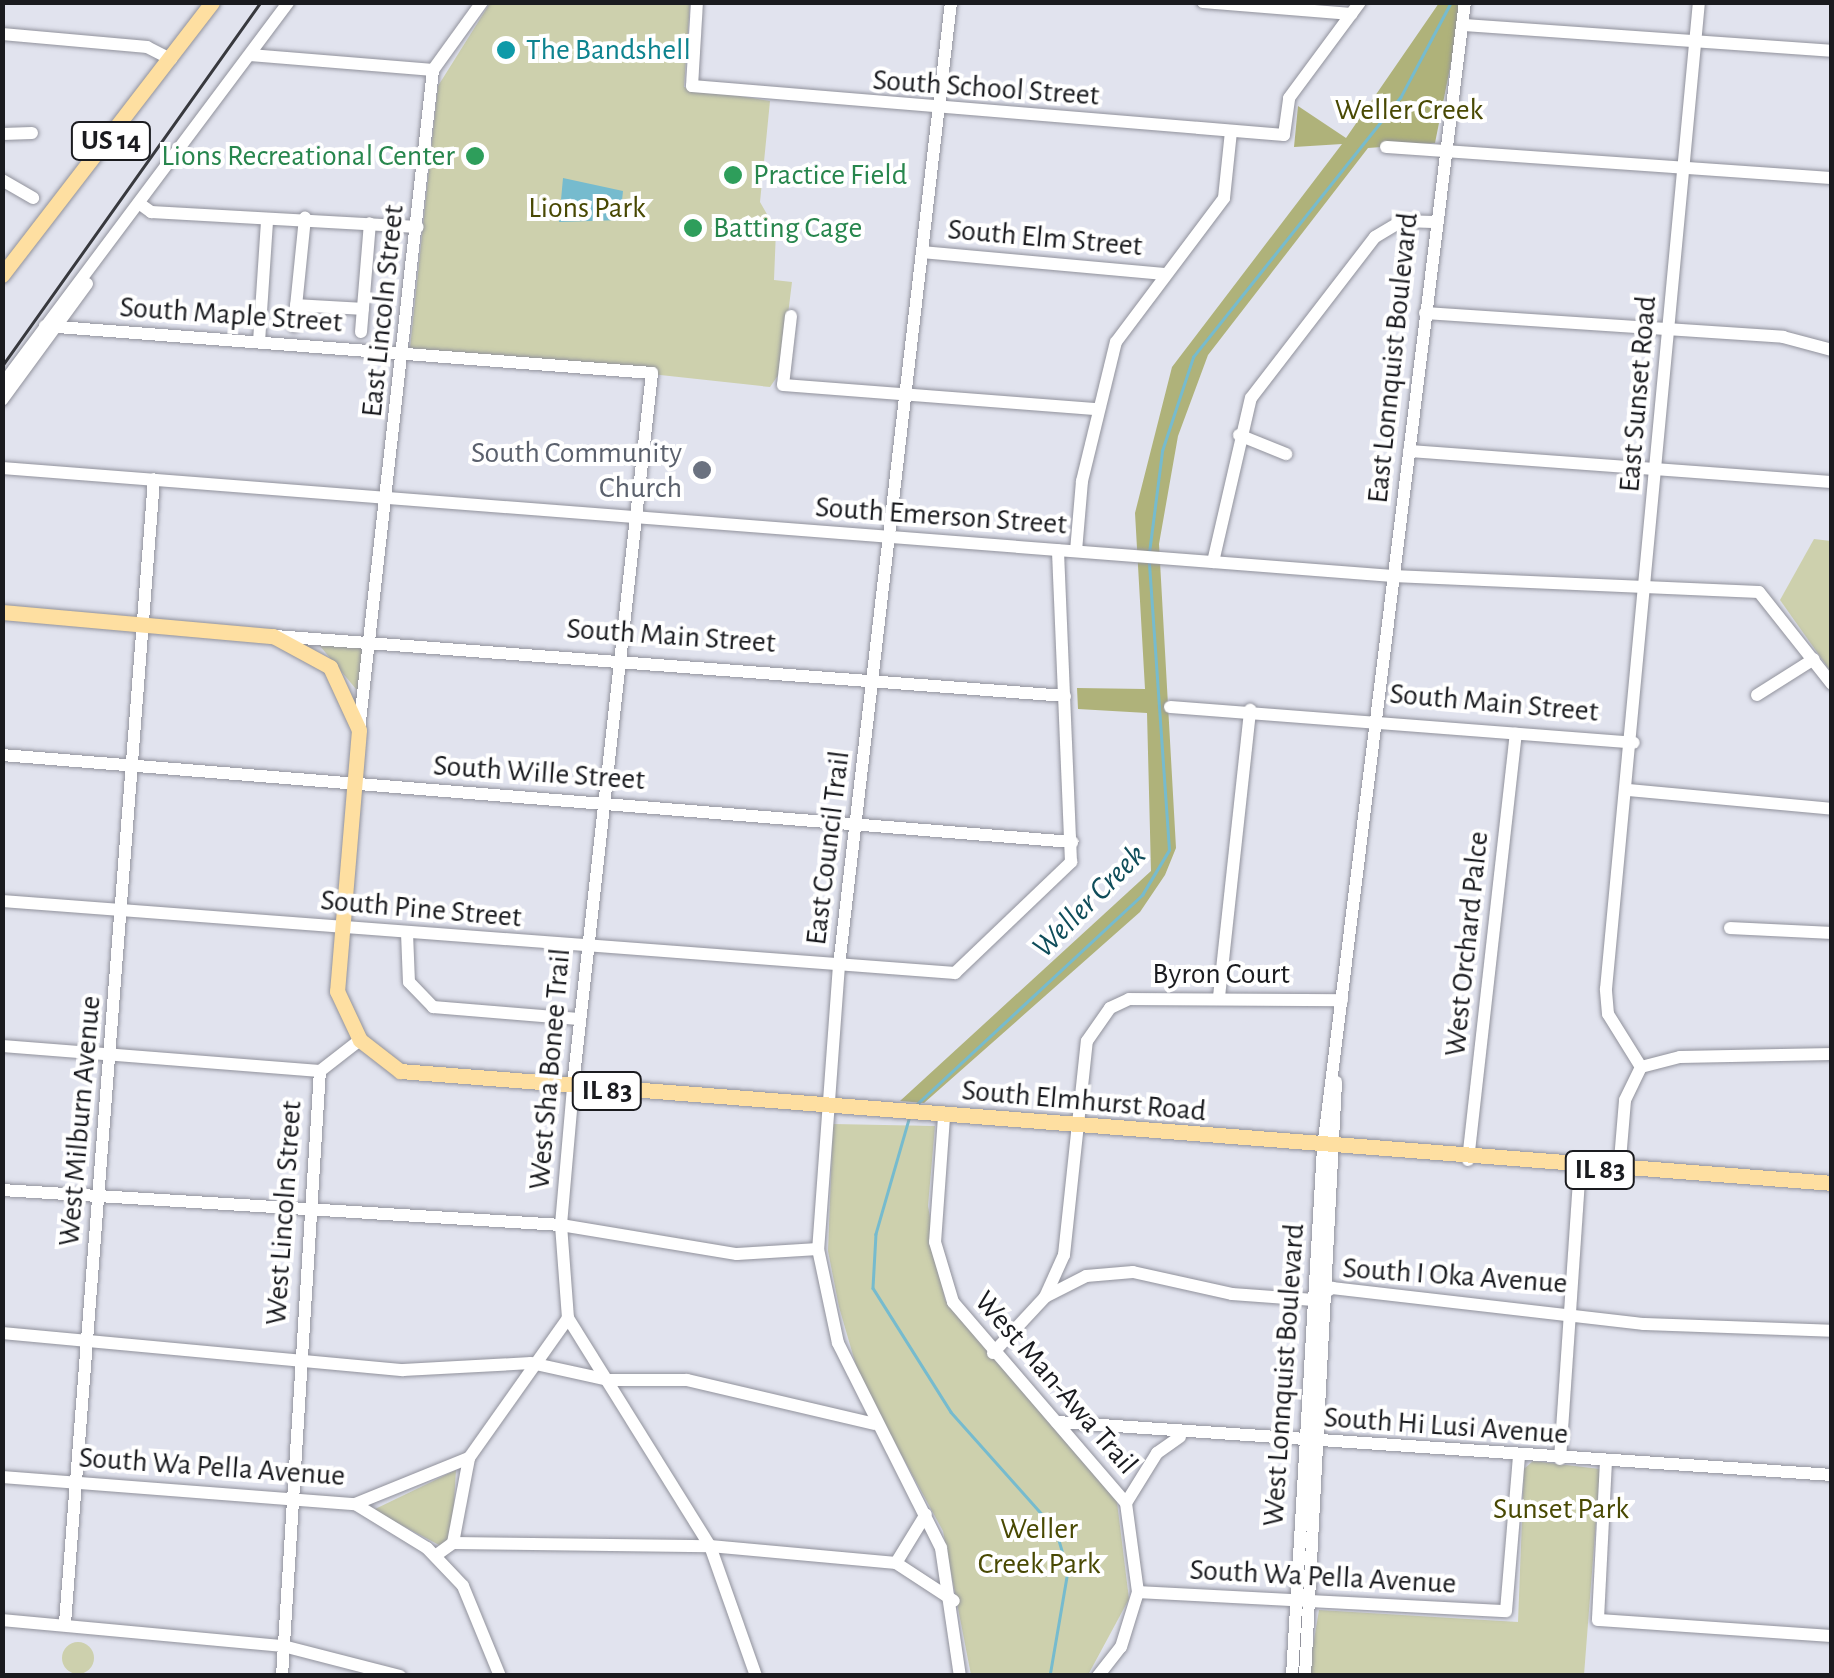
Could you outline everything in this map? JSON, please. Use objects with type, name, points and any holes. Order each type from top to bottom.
[{"type":"main road","name":"US 14","points":[[2,274],[212,2]]},
{"type":"main road","name":"South Main Street","points":[[2,612],[272,636],[330,667],[359,730]]},
{"type":"main road","name":"IL 83","points":[[359,730],[337,928],[337,991],[360,1040]]},
{"type":"main road","name":"South Elmhurst Road","points":[[360,1040],[400,1072],[427,1078],[1619,1172],[1824,1184],[1832,1192]]},
{"type":"street","points":[[2,385],[50,326],[288,2]]},
{"type":"street","points":[[250,55],[433,70],[482,2]]},
{"type":"street","name":"South School Street","points":[[697,2],[688,80],[939,108],[1284,135],[1289,98],[1356,8]]},
{"type":"street","name":"East Council Trail","points":[[951,2],[839,965],[818,1249],[838,1342],[875,1424],[926,1514],[954,1601],[960,1676]]},
{"type":"street","points":[[1203,2],[1356,8]]},
{"type":"street","name":"East Lonnquist Boulevard","points":[[1377,720],[1440,150],[1465,2]]},
{"type":"street","name":"East Sunset Road","points":[[1641,1067],[1608,1014],[1606,988],[1634,743],[1699,2]]},
{"type":"street","points":[[1463,25],[1832,50]]},
{"type":"street","points":[[2,34],[148,46],[171,59]]},
{"type":"street","name":"East Lincoln Street","points":[[359,730],[433,70]]},
{"type":"street","points":[[1076,551],[1098,409],[1116,342],[1224,198],[1231,131]]},
{"type":"street","points":[[2,134],[32,133]]},
{"type":"street","points":[[1386,147],[1832,178]]},
{"type":"street","points":[[2,180],[33,198]]},
{"type":"street","points":[[140,204],[267,220],[305,218],[418,227]]},
{"type":"street","points":[[294,326],[305,218]]},
{"type":"street","points":[[259,342],[267,220]]},
{"type":"street","points":[[1212,562],[1239,435],[1251,398],[1375,237],[1402,220],[1433,222]]},
{"type":"street","points":[[361,332],[370,223]]},
{"type":"street","name":"South Elm Street","points":[[922,252],[1164,274]]},
{"type":"street","points":[[296,304],[363,309]]},
{"type":"street","points":[[1425,313],[1670,330],[1832,350]]},
{"type":"street","points":[[791,316],[783,385],[1098,409]]},
{"type":"street","points":[[2,400],[50,326]]},
{"type":"street","name":"South Maple Street","points":[[50,326],[652,374]]},
{"type":"street","name":"West Sha Bonee Trail","points":[[652,374],[579,1019],[561,1225],[568,1318],[710,1546],[756,1676]]},
{"type":"street","points":[[1239,435],[1286,454]]},
{"type":"street","points":[[1409,451],[1832,482]]},
{"type":"street","name":"South Emerson Street","points":[[2,468],[1394,576],[1759,592],[1832,684]]},
{"type":"street","name":"West Milburn Avenue","points":[[65,1623],[154,479]]},
{"type":"street","points":[[1058,550],[1072,842]]},
{"type":"street","name":"South Main Street","points":[[272,636],[372,640],[1065,696]]},
{"type":"street","points":[[1757,695],[1814,658]]},
{"type":"street","name":"South Main Street","points":[[1170,707],[1250,710],[1634,743]]},
{"type":"street","points":[[1219,997],[1250,710]]},
{"type":"street","name":"West Lonnquist Boulevard","points":[[1304,1676],[1304,1441],[1314,1300],[1342,1000],[1377,720]]},
{"type":"street","name":"West Orchard Palce","points":[[1468,1160],[1516,734]]},
{"type":"street","name":"South Wille Street","points":[[2,756],[1072,842]]},
{"type":"street","points":[[1629,790],[1832,809]]},
{"type":"street","name":"South Pine Street","points":[[2,901],[955,973],[1064,873],[1072,842]]},
{"type":"street","points":[[1730,928],[1832,933]]},
{"type":"street","points":[[406,933],[408,982],[434,1007],[579,1019]]},
{"type":"street","name":"Byron Court","points":[[1045,1298],[1064,1255],[1087,1041],[1110,1008],[1219,997],[1342,1000]]},
{"type":"street","name":"West Lincoln Street","points":[[282,1676],[320,1072],[360,1040]]},
{"type":"street","points":[[2,1046],[320,1072]]},
{"type":"street","points":[[1619,1172],[1625,1100],[1641,1067],[1680,1057],[1832,1054]]},
{"type":"street","name":"West Man-Awa Trail","points":[[937,1117],[938,1262],[952,1302],[1126,1504],[1138,1592],[1121,1648],[1098,1676]]},
{"type":"street","name":"West Lonnquist Boulevard","points":[[1292,1676],[1322,1442],[1332,1288],[1331,1149]]},
{"type":"street","points":[[1560,1459],[1580,1169]]},
{"type":"street","points":[[2,1190],[313,1215],[561,1225],[737,1254],[818,1249]]},
{"type":"street","points":[[1064,1255],[1080,1280]]},
{"type":"street","name":"South I Oka Avenue","points":[[1045,1298],[1080,1280],[1134,1272],[1314,1300],[1332,1288],[1573,1309],[1644,1324],[1832,1331]]},
{"type":"street","points":[[993,1353],[1045,1298]]},
{"type":"street","points":[[453,1543],[469,1458],[532,1363],[568,1318]]},
{"type":"street","points":[[2,1334],[403,1370],[532,1363],[609,1380],[687,1380],[875,1424]]},
{"type":"street","name":"South Hi Lusi Avenue","points":[[1057,1422],[1180,1436],[1832,1475]]},
{"type":"street","name":"West Man-Awa Trail","points":[[1126,1504],[1157,1453],[1180,1436]]},
{"type":"street","name":"South Wa Pella Avenue","points":[[1138,1592],[1506,1611],[1519,1456]]},
{"type":"street","name":"South Wa Pella Avenue","points":[[2,1476],[355,1504],[469,1458]]},
{"type":"street","points":[[1606,1462],[1598,1620],[1832,1636]]},
{"type":"street","points":[[355,1504],[435,1556],[463,1586],[500,1676]]},
{"type":"street","points":[[896,1563],[926,1514]]},
{"type":"street","points":[[435,1556],[453,1543],[710,1546],[896,1563],[954,1601]]},
{"type":"street","points":[[2,1620],[283,1646],[400,1676]]},
{"type":"green space","name":"Lions Park","points":[[490,3],[690,3],[684,87],[770,101],[760,202],[776,230],[774,280],[792,282],[781,371],[770,387],[410,348],[438,86]]},
{"type":"green space","name":"Weller Creek","points":[[1439,3],[1463,3],[1435,143],[1368,148],[1208,355],[1178,436],[1159,544],[1176,848],[1165,875],[1140,912],[924,1103],[900,1101],[1151,871],[1147,713],[1078,709],[1077,688],[1145,689],[1135,513],[1172,367],[1342,144],[1294,147],[1298,106],[1346,138]]},
{"type":"green space","points":[[1814,539],[1831,541],[1831,672],[1780,600]]},
{"type":"green space","points":[[315,640],[363,647],[361,695]]},
{"type":"green space","name":"Weller Creek Park","points":[[833,1124],[935,1126],[928,1206],[945,1300],[1117,1502],[1129,1599],[1088,1675],[971,1675],[943,1531],[860,1379],[839,1307],[828,1251]]},
{"type":"green space","name":"Sunset Park","points":[[1533,1461],[1600,1469],[1584,1675],[1308,1676],[1319,1610],[1518,1622],[1524,1469]]},
{"type":"green space","points":[[456,1470],[452,1535],[441,1546],[373,1510]]},
{"type":"green space","points":[[78,1642],[89,1647],[94,1658],[89,1669],[78,1674],[67,1669],[62,1658],[67,1647]]},
{"type":"water","points":[[563,178],[623,191],[620,220],[559,222]]},
{"type":"waterway","name":"Weller Creek","points":[[1149,553],[1162,451],[1193,357],[1400,98],[1451,2]]},
{"type":"waterway","name":"Weller Creek","points":[[916,1105],[1142,895],[1169,850],[1149,561]]},
{"type":"waterway","points":[[910,1116],[876,1234],[873,1288],[951,1412],[1056,1530],[1068,1571],[1050,1676]]},
{"type":"railway","points":[[2,366],[261,2]]},
{"type":"place","name":"The Bandshell","points":[[506,50]]},
{"type":"place","name":"Lions Recreational Center","points":[[475,156]]},
{"type":"place","name":"Practice Field","points":[[733,175]]},
{"type":"place","name":"Batting Cage","points":[[693,228]]},
{"type":"place","name":"South Community Church","points":[[702,470]]}]
